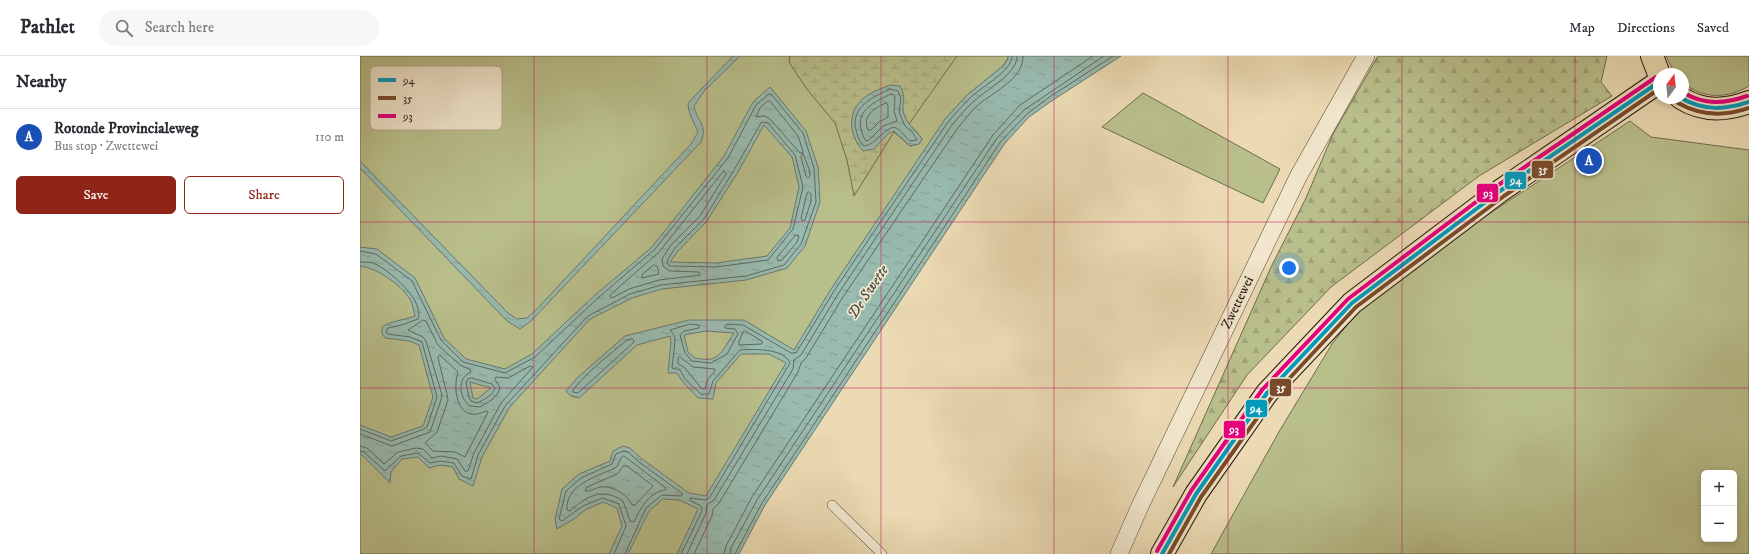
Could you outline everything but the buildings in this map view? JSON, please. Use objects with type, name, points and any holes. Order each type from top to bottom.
[{"type":"main road","points":[[1652,56],[1657,68]]},
{"type":"main road","points":[[1162,554],[1196,494],[1267,393],[1352,303],[1500,191],[1653,86]]},
{"type":"main road","points":[[1689,103],[1711,110],[1730,109],[1749,102]]},
{"type":"street","name":"Zwettewei","points":[[1119,554],[1140,506],[1298,177],[1366,56]]},
{"type":"lane","points":[[832,505],[882,554]]},
{"type":"green space","points":[[360,56],[1008,56],[1003,66],[967,95],[677,554],[360,554]]},
{"type":"green space","points":[[790,56],[957,56],[909,124],[922,139],[919,144],[910,146],[894,132],[854,196],[847,160],[835,123],[806,88],[789,62]]},
{"type":"green space","points":[[1378,56],[1607,56],[1601,82],[1612,96],[1479,176],[1331,287],[1247,375],[1173,487],[1272,265],[1306,198],[1333,134]]},
{"type":"green space","points":[[1666,56],[1749,56],[1749,86],[1724,95],[1707,94],[1689,87],[1689,68],[1672,68]]},
{"type":"green space","points":[[1143,93],[1280,169],[1263,203],[1102,127]]},
{"type":"green space","points":[[1630,121],[1651,137],[1749,150],[1749,554],[1211,554],[1280,430],[1332,344],[1358,311],[1463,231]]},
{"type":"water","points":[[733,56],[740,56],[705,90],[694,106],[703,127],[701,142],[531,321],[520,329],[507,321],[360,168],[360,161],[508,313],[517,319],[527,318],[691,144],[698,132],[690,114],[688,103]]},
{"type":"water","name":"De Swette","points":[[1008,56],[1121,56],[1029,117],[1005,143],[765,505],[739,554],[677,554],[698,509],[679,500],[663,499],[649,511],[628,554],[609,554],[622,526],[617,508],[603,502],[585,510],[574,519],[557,529],[555,520],[562,489],[579,474],[610,461],[613,451],[623,446],[630,448],[642,459],[689,493],[706,496],[786,363],[769,354],[741,354],[716,383],[713,399],[698,398],[682,381],[677,373],[668,373],[671,341],[670,336],[637,345],[579,398],[571,396],[566,391],[577,378],[625,336],[689,320],[744,320],[794,350],[831,289],[945,119],[967,95],[1003,66],[1008,59]],"holes":[[[706,331],[734,333],[719,355],[711,359],[695,358],[688,352],[684,335]]]},
{"type":"water","points":[[890,85],[900,86],[904,97],[904,114],[908,122],[922,139],[919,144],[910,146],[894,131],[888,134],[874,149],[863,151],[854,137],[852,130],[853,114],[856,107],[868,95]]},
{"type":"water","points":[[770,87],[806,131],[818,167],[820,202],[805,246],[787,268],[746,280],[662,289],[632,298],[590,319],[509,408],[482,457],[473,486],[459,479],[453,467],[440,465],[429,468],[418,457],[402,459],[391,472],[390,483],[360,453],[360,425],[391,437],[423,426],[433,397],[419,345],[409,341],[385,338],[382,334],[382,327],[385,325],[415,316],[411,301],[402,289],[388,278],[367,267],[360,266],[360,247],[377,249],[415,278],[444,338],[466,359],[505,369],[532,354],[595,295],[652,247],[724,156],[753,102]],"holes":[[[764,125],[792,157],[799,187],[790,228],[767,256],[716,263],[670,262],[678,251],[707,221],[738,172]],[[470,382],[491,388],[477,399],[473,398]]]},
{"type":"transit line","name":"93","points":[[1157,551],[1191,491],[1262,390],[1348,299],[1497,186],[1653,79]]},
{"type":"transit line","name":"94","points":[[1162,554],[1196,494],[1267,393],[1352,303],[1500,191],[1653,86]]},
{"type":"transit line","name":"35","points":[[1169,554],[1201,497],[1272,397],[1356,307],[1504,196],[1653,93]]},
{"type":"transit line","name":"93","points":[[1689,96],[1699,100],[1715,102],[1730,101],[1747,96]]},
{"type":"transit line","name":"94","points":[[1689,102],[1715,108],[1731,107],[1749,102]]},
{"type":"transit line","name":"35","points":[[1680,104],[1695,111],[1713,114],[1731,113],[1749,108]]},
{"type":"place","name":"Rotonde Provincialeweg","points":[[1589,161]]}]
